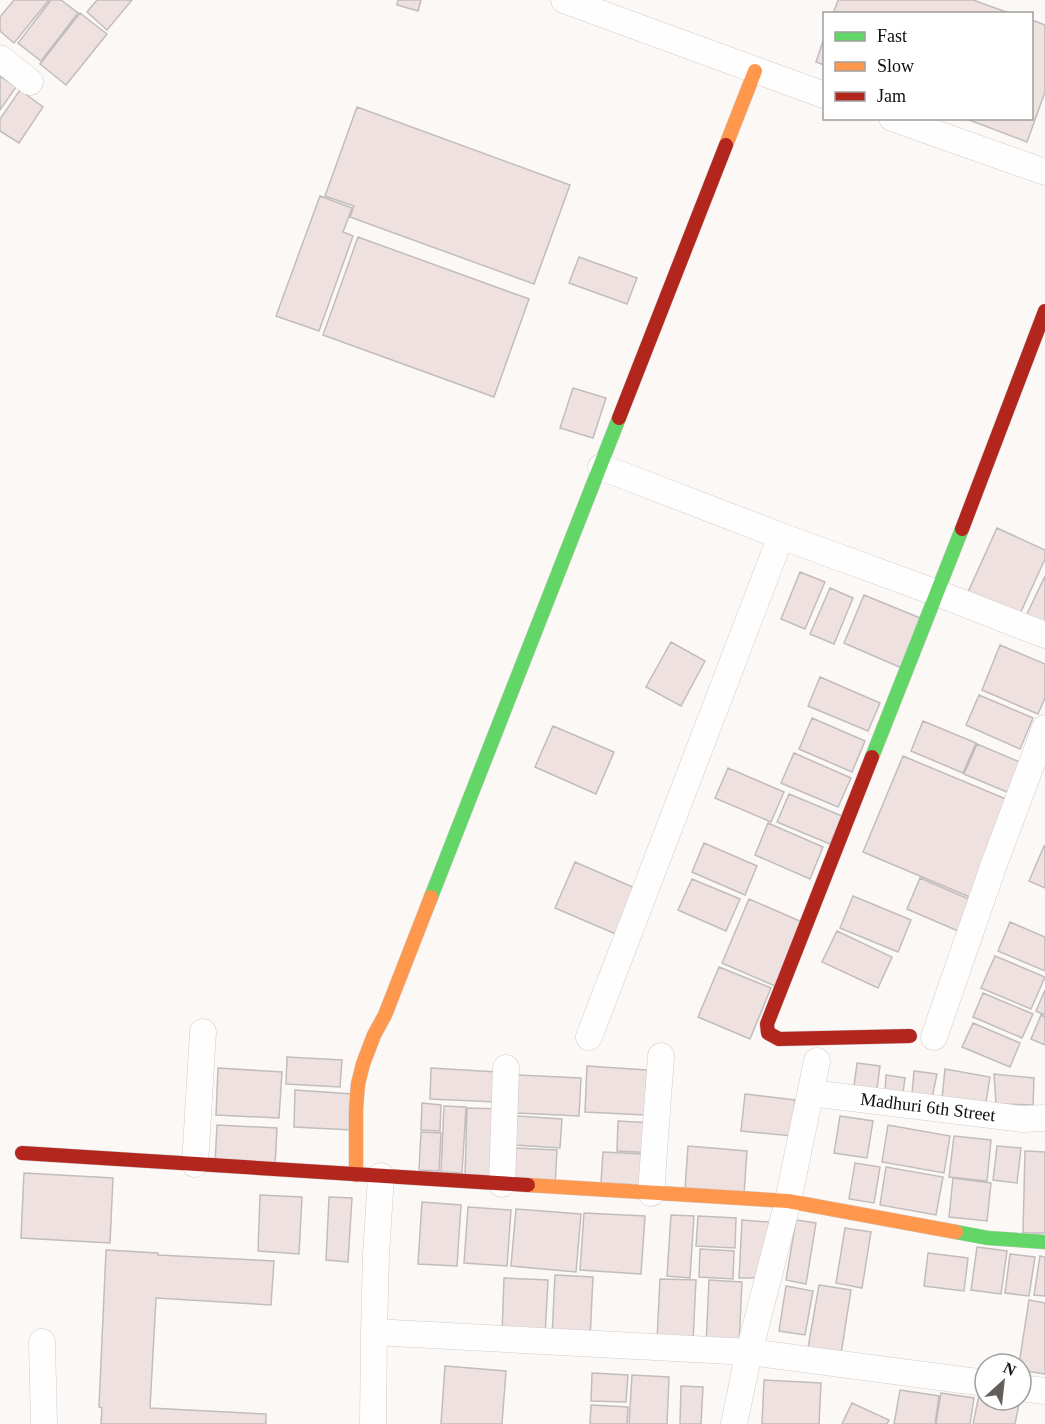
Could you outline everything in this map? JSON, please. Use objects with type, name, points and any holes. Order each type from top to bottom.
[{"type":"street","points":[[564,0],[823,94]]},
{"type":"street","points":[[0,58],[30,82]]},
{"type":"street","points":[[356,1175],[356,1105],[361,1071],[374,1034],[385,1015],[601,467],[754,70]]},
{"type":"street","points":[[898,120],[1045,172]]},
{"type":"street","points":[[1045,311],[767,1024],[768,1034],[779,1039],[922,1037],[993,867],[1045,728]]},
{"type":"street","points":[[601,467],[1045,635]]},
{"type":"street","points":[[589,1037],[781,536]]},
{"type":"street","points":[[195,1164],[203,1032]]},
{"type":"street","points":[[651,1192],[661,1056]]},
{"type":"street","points":[[734,1424],[749,1352],[789,1201],[817,1061]]},
{"type":"street","points":[[502,1184],[506,1068]]},
{"type":"street","name":"Madhuri 6th Street","points":[[811,1093],[1022,1119],[1045,1118]]},
{"type":"street","points":[[22,1153],[789,1201],[988,1238],[1045,1242]]},
{"type":"street","points":[[373,1424],[376,1255],[381,1176]]},
{"type":"street","points":[[374,1332],[749,1352],[973,1381]]},
{"type":"street","points":[[42,1342],[44,1424]]},
{"type":"building","points":[[14,0],[49,0],[14,43],[0,31],[0,17]]},
{"type":"building","points":[[51,0],[61,0],[78,13],[41,61],[18,43]]},
{"type":"building","points":[[97,0],[132,0],[107,30],[87,12]]},
{"type":"building","points":[[398,0],[421,0],[418,11],[397,5]]},
{"type":"building","points":[[838,0],[973,0],[1006,12],[834,12]]},
{"type":"building","points":[[80,13],[107,34],[66,85],[40,64]]},
{"type":"building","points":[[1033,20],[1045,25],[1045,92],[1027,142],[969,120],[1033,120]]},
{"type":"building","points":[[823,41],[823,65],[816,62]]},
{"type":"building","points":[[0,76],[16,87],[0,110]]},
{"type":"building","points":[[20,90],[43,107],[19,143],[0,131],[0,119]]},
{"type":"building","points":[[357,107],[570,185],[534,284],[350,217],[354,206],[325,196]]},
{"type":"building","points":[[320,196],[352,208],[343,232],[353,236],[319,331],[276,316]]},
{"type":"building","points":[[358,237],[529,299],[494,397],[323,335]]},
{"type":"building","points":[[579,257],[637,278],[627,304],[569,283]]},
{"type":"building","points":[[573,388],[606,398],[593,438],[560,428]]},
{"type":"building","points":[[997,528],[1045,550],[1045,559],[1019,616],[968,592]]},
{"type":"building","points":[[800,572],[825,582],[805,629],[781,619]]},
{"type":"building","points":[[1045,576],[1045,623],[1027,614]]},
{"type":"building","points":[[830,588],[853,598],[834,644],[810,634]]},
{"type":"building","points":[[864,595],[925,620],[904,669],[844,643]]},
{"type":"building","points":[[671,642],[705,661],[681,706],[646,687]]},
{"type":"building","points":[[1000,645],[1045,664],[1045,698],[1038,714],[982,690]]},
{"type":"building","points":[[820,677],[880,703],[868,731],[808,706]]},
{"type":"building","points":[[979,695],[1033,718],[1020,749],[966,725]]},
{"type":"building","points":[[812,718],[865,741],[852,772],[799,749]]},
{"type":"building","points":[[923,721],[976,743],[963,773],[911,751]]},
{"type":"building","points":[[553,726],[614,752],[596,794],[535,767]]},
{"type":"building","points":[[977,744],[1027,765],[1014,795],[964,774]]},
{"type":"building","points":[[794,753],[851,778],[838,807],[781,783]]},
{"type":"building","points":[[903,756],[1013,802],[972,898],[863,852]]},
{"type":"building","points":[[728,768],[784,792],[771,822],[715,798]]},
{"type":"building","points":[[789,794],[842,816],[830,844],[777,822]]},
{"type":"building","points":[[768,823],[823,847],[810,879],[755,855]]},
{"type":"building","points":[[704,843],[757,866],[745,895],[692,872]]},
{"type":"building","points":[[1045,846],[1045,888],[1029,881]]},
{"type":"building","points":[[575,862],[644,892],[625,938],[555,908]]},
{"type":"building","points":[[920,878],[971,900],[958,931],[907,909]]},
{"type":"building","points":[[692,879],[740,899],[726,931],[678,910]]},
{"type":"building","points":[[853,896],[911,920],[898,952],[840,928]]},
{"type":"building","points":[[749,899],[802,922],[775,986],[722,963]]},
{"type":"building","points":[[1010,922],[1045,937],[1045,971],[998,951]]},
{"type":"building","points":[[837,931],[892,957],[878,988],[822,962]]},
{"type":"building","points":[[995,956],[1045,977],[1031,1009],[981,988]]},
{"type":"building","points":[[719,967],[771,988],[750,1039],[698,1017]]},
{"type":"building","points":[[1045,990],[1045,1015],[1036,1011]]},
{"type":"building","points":[[983,993],[1033,1014],[1022,1038],[973,1017]]},
{"type":"building","points":[[1041,1015],[1045,1017],[1045,1045],[1031,1039]]},
{"type":"building","points":[[973,1023],[1020,1043],[1010,1067],[962,1047]]},
{"type":"building","points":[[287,1057],[342,1060],[340,1087],[286,1084]]},
{"type":"building","points":[[857,1063],[880,1066],[876,1097],[853,1094]]},
{"type":"building","points":[[587,1066],[647,1070],[645,1115],[585,1112]]},
{"type":"building","points":[[218,1068],[282,1072],[279,1118],[216,1115]]},
{"type":"building","points":[[431,1068],[497,1072],[496,1102],[430,1099]]},
{"type":"building","points":[[945,1069],[990,1077],[985,1108],[942,1099]]},
{"type":"building","points":[[914,1071],[937,1074],[932,1098],[912,1094]]},
{"type":"building","points":[[994,1074],[1034,1078],[1033,1105],[996,1104]]},
{"type":"building","points":[[518,1075],[581,1078],[579,1116],[517,1113]]},
{"type":"building","points":[[886,1075],[905,1078],[903,1093],[885,1092]]},
{"type":"building","points":[[295,1090],[353,1094],[352,1130],[294,1127]]},
{"type":"building","points":[[745,1094],[795,1100],[792,1136],[741,1131]]},
{"type":"building","points":[[422,1103],[441,1105],[440,1131],[421,1130]]},
{"type":"building","points":[[444,1106],[466,1107],[462,1173],[441,1172]]},
{"type":"building","points":[[467,1108],[502,1109],[496,1176],[465,1175]]},
{"type":"building","points":[[517,1116],[562,1119],[560,1148],[515,1145]]},
{"type":"building","points":[[840,1116],[873,1121],[867,1158],[834,1153]]},
{"type":"building","points":[[618,1121],[655,1123],[654,1153],[617,1151]]},
{"type":"building","points":[[217,1125],[277,1128],[275,1166],[215,1163]]},
{"type":"building","points":[[888,1125],[950,1136],[944,1173],[882,1162]]},
{"type":"building","points":[[421,1132],[441,1133],[439,1171],[419,1170]]},
{"type":"building","points":[[954,1136],[991,1140],[987,1181],[949,1177]]},
{"type":"building","points":[[688,1146],[747,1151],[744,1194],[685,1189]]},
{"type":"building","points":[[997,1146],[1021,1148],[1017,1183],[993,1180]]},
{"type":"building","points":[[516,1148],[557,1150],[555,1186],[514,1184]]},
{"type":"building","points":[[1025,1151],[1045,1152],[1045,1233],[1023,1233]]},
{"type":"building","points":[[603,1152],[641,1154],[640,1185],[601,1183]]},
{"type":"building","points":[[855,1163],[880,1167],[874,1203],[849,1199]]},
{"type":"building","points":[[886,1167],[943,1177],[936,1215],[880,1205]]},
{"type":"building","points":[[24,1173],[113,1178],[110,1243],[21,1238]]},
{"type":"building","points":[[953,1178],[991,1183],[987,1221],[949,1217]]},
{"type":"building","points":[[260,1195],[302,1197],[299,1254],[258,1251]]},
{"type":"building","points":[[329,1197],[352,1198],[348,1262],[326,1260]]},
{"type":"building","points":[[422,1202],[461,1205],[457,1266],[418,1264]]},
{"type":"building","points":[[468,1207],[511,1210],[507,1266],[464,1263]]},
{"type":"building","points":[[516,1209],[581,1214],[576,1272],[511,1266]]},
{"type":"building","points":[[584,1213],[645,1216],[641,1274],[580,1270]]},
{"type":"building","points":[[671,1215],[694,1216],[690,1278],[667,1276]]},
{"type":"building","points":[[698,1216],[736,1218],[735,1248],[696,1246]]},
{"type":"building","points":[[742,1220],[769,1222],[766,1278],[739,1278]]},
{"type":"building","points":[[796,1220],[816,1223],[806,1284],[786,1280]]},
{"type":"building","points":[[845,1228],[871,1232],[862,1288],[836,1283]]},
{"type":"building","points":[[977,1247],[1007,1251],[1001,1294],[971,1290]]},
{"type":"building","points":[[700,1249],[734,1251],[733,1279],[699,1277]]},
{"type":"building","points":[[106,1250],[274,1261],[271,1305],[156,1298],[150,1408],[266,1414],[266,1424],[101,1424],[102,1408],[99,1407]]},
{"type":"building","points":[[928,1253],[968,1258],[964,1291],[924,1286]]},
{"type":"building","points":[[1010,1254],[1035,1257],[1029,1296],[1005,1293]]},
{"type":"building","points":[[1040,1256],[1045,1257],[1045,1296],[1034,1295]]},
{"type":"building","points":[[555,1275],[593,1277],[590,1339],[552,1337]]},
{"type":"building","points":[[504,1278],[548,1280],[545,1337],[502,1335]]},
{"type":"building","points":[[660,1279],[696,1280],[693,1341],[657,1340]]},
{"type":"building","points":[[709,1280],[742,1282],[739,1346],[706,1345]]},
{"type":"building","points":[[819,1285],[851,1290],[841,1354],[808,1348]]},
{"type":"building","points":[[786,1286],[813,1291],[805,1335],[779,1331]]},
{"type":"building","points":[[1029,1300],[1045,1303],[1045,1374],[1033,1372],[1033,1352],[1021,1352]]},
{"type":"building","points":[[445,1366],[506,1371],[502,1424],[441,1424]]},
{"type":"building","points":[[592,1373],[628,1375],[626,1402],[591,1401]]},
{"type":"building","points":[[632,1375],[669,1377],[667,1424],[629,1424]]},
{"type":"building","points":[[764,1380],[821,1383],[819,1424],[762,1424]]},
{"type":"building","points":[[681,1386],[703,1387],[701,1424],[680,1424]]},
{"type":"building","points":[[900,1390],[939,1396],[935,1424],[894,1424]]},
{"type":"building","points":[[941,1393],[973,1398],[970,1424],[936,1424]]},
{"type":"building","points":[[852,1403],[889,1420],[887,1424],[842,1424]]},
{"type":"building","points":[[591,1405],[628,1407],[627,1424],[590,1424]]},
{"type":"building","points":[[975,1412],[1017,1412],[1015,1424],[973,1424]]},
{"type":"traffic: fast","points":[[431,897],[619,418]]},
{"type":"traffic: fast","points":[[872,757],[962,529]]},
{"type":"traffic: fast","points":[[956,1232],[988,1238],[1045,1242]]},
{"type":"traffic: slow","points":[[726,145],[755,71]]},
{"type":"traffic: slow","points":[[356,1175],[356,1109],[358,1084],[363,1064],[374,1035],[385,1015],[431,897]]},
{"type":"traffic: slow","points":[[528,1185],[788,1201],[956,1232]]},
{"type":"traffic: jam","points":[[619,418],[726,145]]},
{"type":"traffic: jam","points":[[962,529],[1045,311]]},
{"type":"traffic: jam","points":[[872,757],[767,1024],[768,1033],[779,1039],[910,1036]]},
{"type":"traffic: jam","points":[[22,1153],[528,1185]]}]
